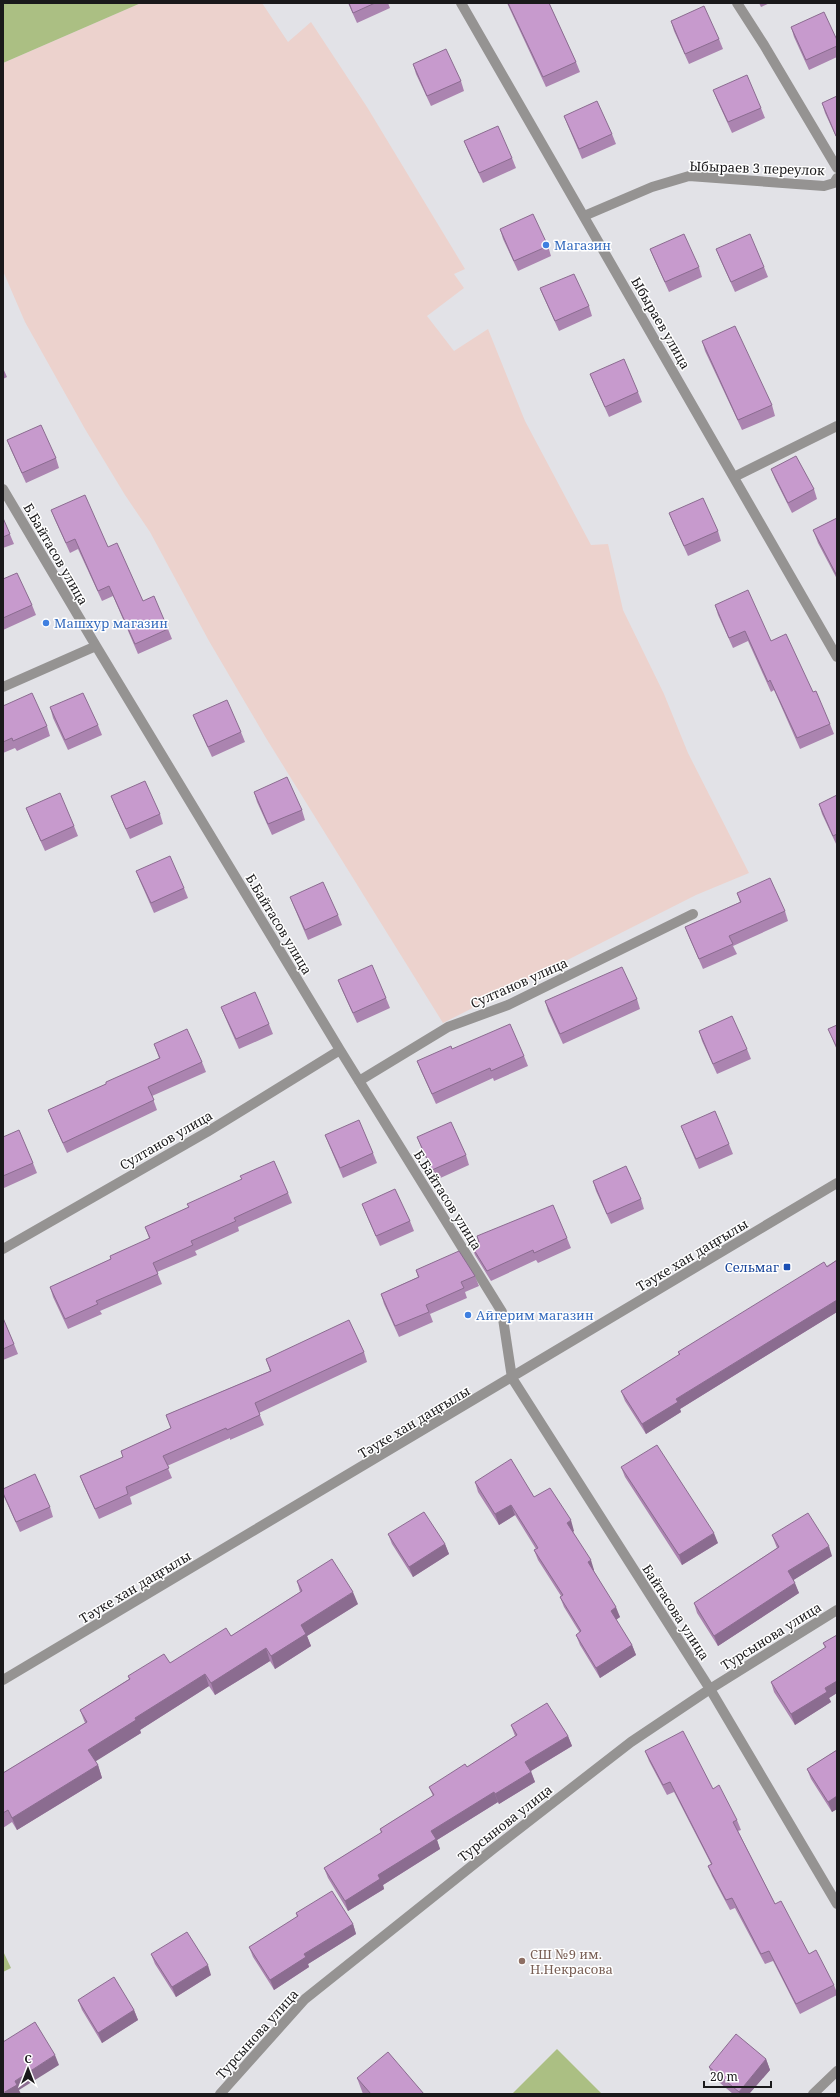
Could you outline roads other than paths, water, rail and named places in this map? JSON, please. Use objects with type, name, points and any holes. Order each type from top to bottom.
[{"type":"street","name":"Ыбыраев улица","points":[[461,3],[837,656]]},
{"type":"street","name":"Ыбыраев 3 переулок","points":[[736,3],[764,45],[837,168]]},
{"type":"street","name":"Ыбыраев 3 переулок","points":[[584,216],[652,187],[689,176],[824,186],[834,183],[837,178]]},
{"type":"street","points":[[734,477],[837,426]]},
{"type":"street","name":"Б.Байтасов улица","points":[[3,489],[340,1050],[502,1312],[512,1378]]},
{"type":"street","points":[[3,687],[96,646]]},
{"type":"street","name":"Султанов улица","points":[[359,1081],[448,1027],[508,1005],[693,914]]},
{"type":"street","name":"Султанов улица","points":[[3,1249],[207,1132],[340,1050]]},
{"type":"street","name":"Тәуке хан даңғылы","points":[[3,1680],[837,1183]]},
{"type":"street","name":"Байтасова улица","points":[[512,1378],[710,1689],[837,1904]]},
{"type":"street","name":"Турсынова улица","points":[[220,2094],[305,1999],[631,1742],[710,1689],[837,1610]]},
{"type":"street","points":[[813,2094],[837,2070]]},
{"type":"place","name":"Магазин","points":[[546,245]]},
{"type":"place","name":"Машхур магазин","points":[[46,623]]},
{"type":"place","name":"Сельмаг","points":[[787,1267]]},
{"type":"place","name":"Айгерим магазин","points":[[468,1315]]},
{"type":"place","name":"СШ №9 им. Н.Некрасова","points":[[522,1961]]}]
